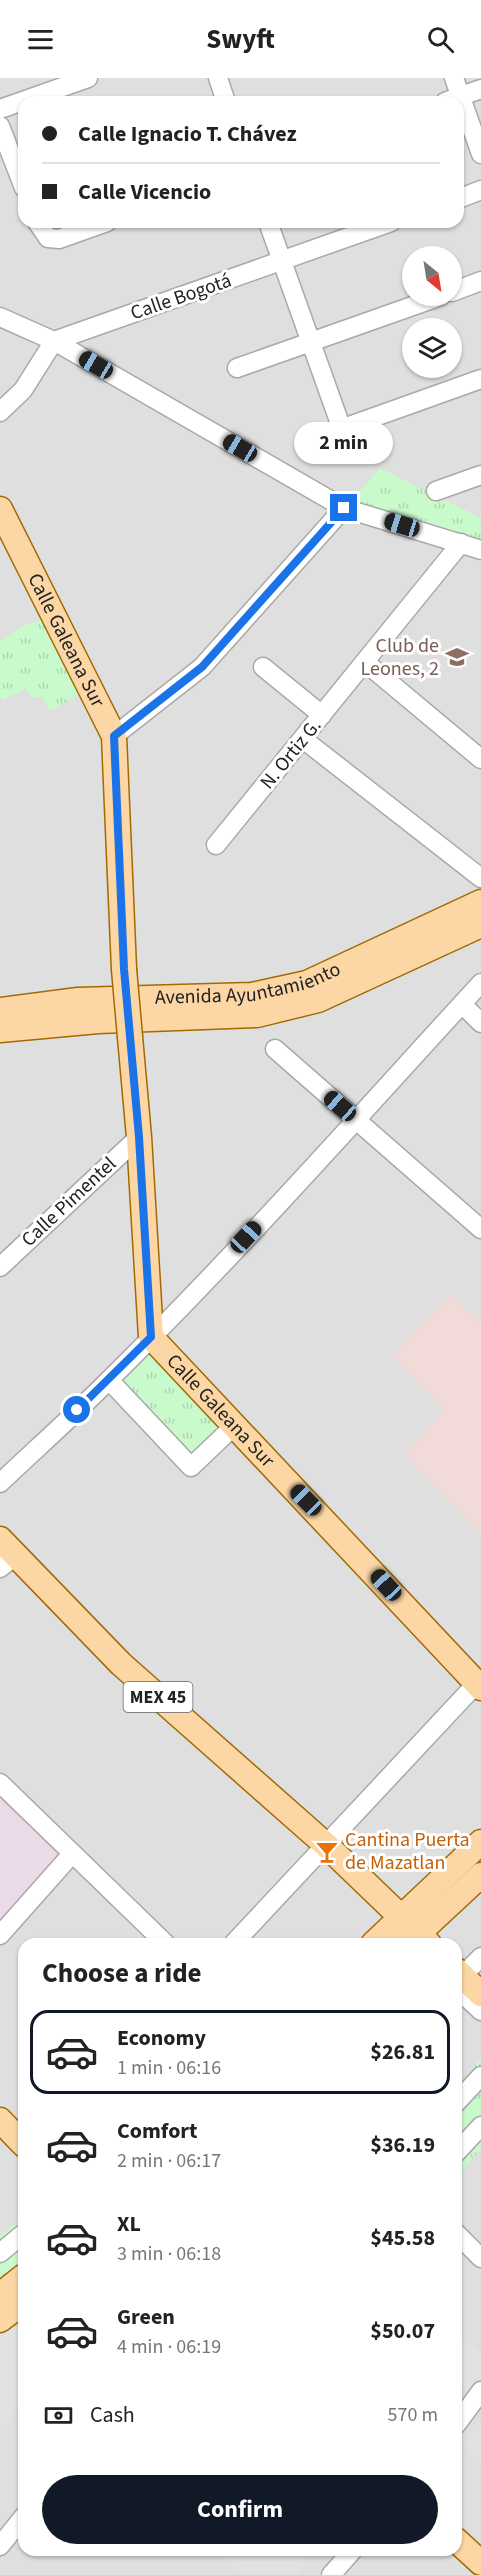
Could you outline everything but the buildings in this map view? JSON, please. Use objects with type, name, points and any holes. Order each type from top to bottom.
[{"type":"main road","name":"Calle Galeana Sur","points":[[0,509],[114,736],[124,969],[139,1137],[151,1337],[479,1685]]},
{"type":"main road","name":"Avenida Ayuntamiento","points":[[0,1010],[78,1000],[252,995],[307,983],[481,902]]},
{"type":"main road","name":"Avenida Ayuntamiento","points":[[0,1030],[98,1021],[257,1015],[318,1000],[481,925]]},
{"type":"main road","name":"MEX 45","points":[[5,1554],[121,1664],[326,1845],[401,1916],[417,1938]]},
{"type":"main road","points":[[379,1938],[481,1842]]},
{"type":"main road","points":[[420,1938],[481,1875]]},
{"type":"main road","points":[[466,1973],[481,1994]]},
{"type":"main road","points":[[0,2120],[18,2139]]},
{"type":"main road","points":[[0,2295],[18,2281]]},
{"type":"main road","points":[[0,2320],[18,2306]]},
{"type":"main road","points":[[462,2546],[481,2563]]},
{"type":"street","points":[[37,96],[88,78]]},
{"type":"street","points":[[218,78],[224,96]]},
{"type":"street","points":[[453,96],[454,78]]},
{"type":"street","points":[[461,96],[481,89]]},
{"type":"street","points":[[0,109],[18,103]]},
{"type":"street","points":[[464,121],[481,154]]},
{"type":"street","points":[[0,126],[18,172]]},
{"type":"street","points":[[464,197],[481,190]]},
{"type":"street","points":[[42,228],[48,238],[59,239],[90,228]]},
{"type":"street","points":[[270,228],[349,450]]},
{"type":"street","name":"Calle Bogotá","points":[[54,341],[375,228]]},
{"type":"street","points":[[462,288],[481,281]]},
{"type":"street","points":[[237,368],[413,306]]},
{"type":"street","points":[[0,317],[54,341],[344,508],[481,550]]},
{"type":"street","points":[[0,412],[23,390],[54,341]]},
{"type":"street","points":[[341,429],[481,379]]},
{"type":"street","points":[[435,492],[481,475]]},
{"type":"street","points":[[114,736],[202,667],[344,508]]},
{"type":"street","name":"N. Ortiz G.","points":[[216,845],[366,663],[461,543]]},
{"type":"street","points":[[366,663],[481,759]]},
{"type":"street","points":[[263,667],[322,715]]},
{"type":"street","points":[[303,739],[481,878]]},
{"type":"street","points":[[0,1483],[151,1337],[357,1121],[481,983]]},
{"type":"street","points":[[462,1004],[481,1023]]},
{"type":"street","points":[[276,1049],[481,1229]]},
{"type":"street","name":"Calle Pimentel","points":[[0,1267],[139,1137]]},
{"type":"street","points":[[109,1380],[191,1467],[234,1426]]},
{"type":"street","points":[[239,1938],[479,1685]]},
{"type":"street","points":[[0,1783],[71,1855],[160,1938]]},
{"type":"street","points":[[0,1935],[71,1855]]},
{"type":"street","points":[[466,1973],[481,2011]]},
{"type":"street","points":[[462,2097],[481,2076]]},
{"type":"street","points":[[462,2147],[481,2126]]},
{"type":"street","points":[[0,2253],[18,2238]]},
{"type":"street","points":[[462,2239],[481,2258]]},
{"type":"street","points":[[462,2417],[481,2391]]},
{"type":"street","points":[[0,2546],[18,2524]]},
{"type":"street","points":[[331,2575],[348,2556]]},
{"type":"shaded area","points":[[0,78],[481,78],[481,2575],[0,2575]]},
{"type":"shaded area","points":[[450,1295],[481,1322],[481,1533],[405,1455],[444,1410],[392,1356]]},
{"type":"shaded area","points":[[0,1796],[60,1855],[0,1921]]},
{"type":"shaded area","points":[[18,2316],[18,2412],[0,2426],[0,2330]]},
{"type":"shaded area","points":[[462,2336],[481,2353],[481,2372],[466,2391],[462,2388]]},
{"type":"shaded area","points":[[481,2426],[481,2459],[463,2444]]},
{"type":"shaded area","points":[[219,2556],[312,2556],[296,2575],[243,2575]]},
{"type":"green space","points":[[380,468],[481,518],[481,543],[351,502]]},
{"type":"green space","points":[[43,619],[81,693],[50,711],[42,697],[31,698],[26,688],[3,700],[0,697],[0,641],[21,627]]},
{"type":"green space","points":[[149,1350],[227,1427],[193,1461],[115,1384]]},
{"type":"green space","points":[[481,2058],[481,2149],[462,2170],[462,2082]]},
{"type":"green space","points":[[18,2221],[18,2273],[0,2287],[0,2236]]},
{"type":"place","name":"Club de Leones, 2","points":[[457,657]]},
{"type":"place","name":"Cantina Puerta de Mazatlan","points":[[327,1852]]},
{"type":"route","points":[[77,1410],[151,1337],[139,1137],[124,969],[114,736],[202,667],[344,508]]}]
